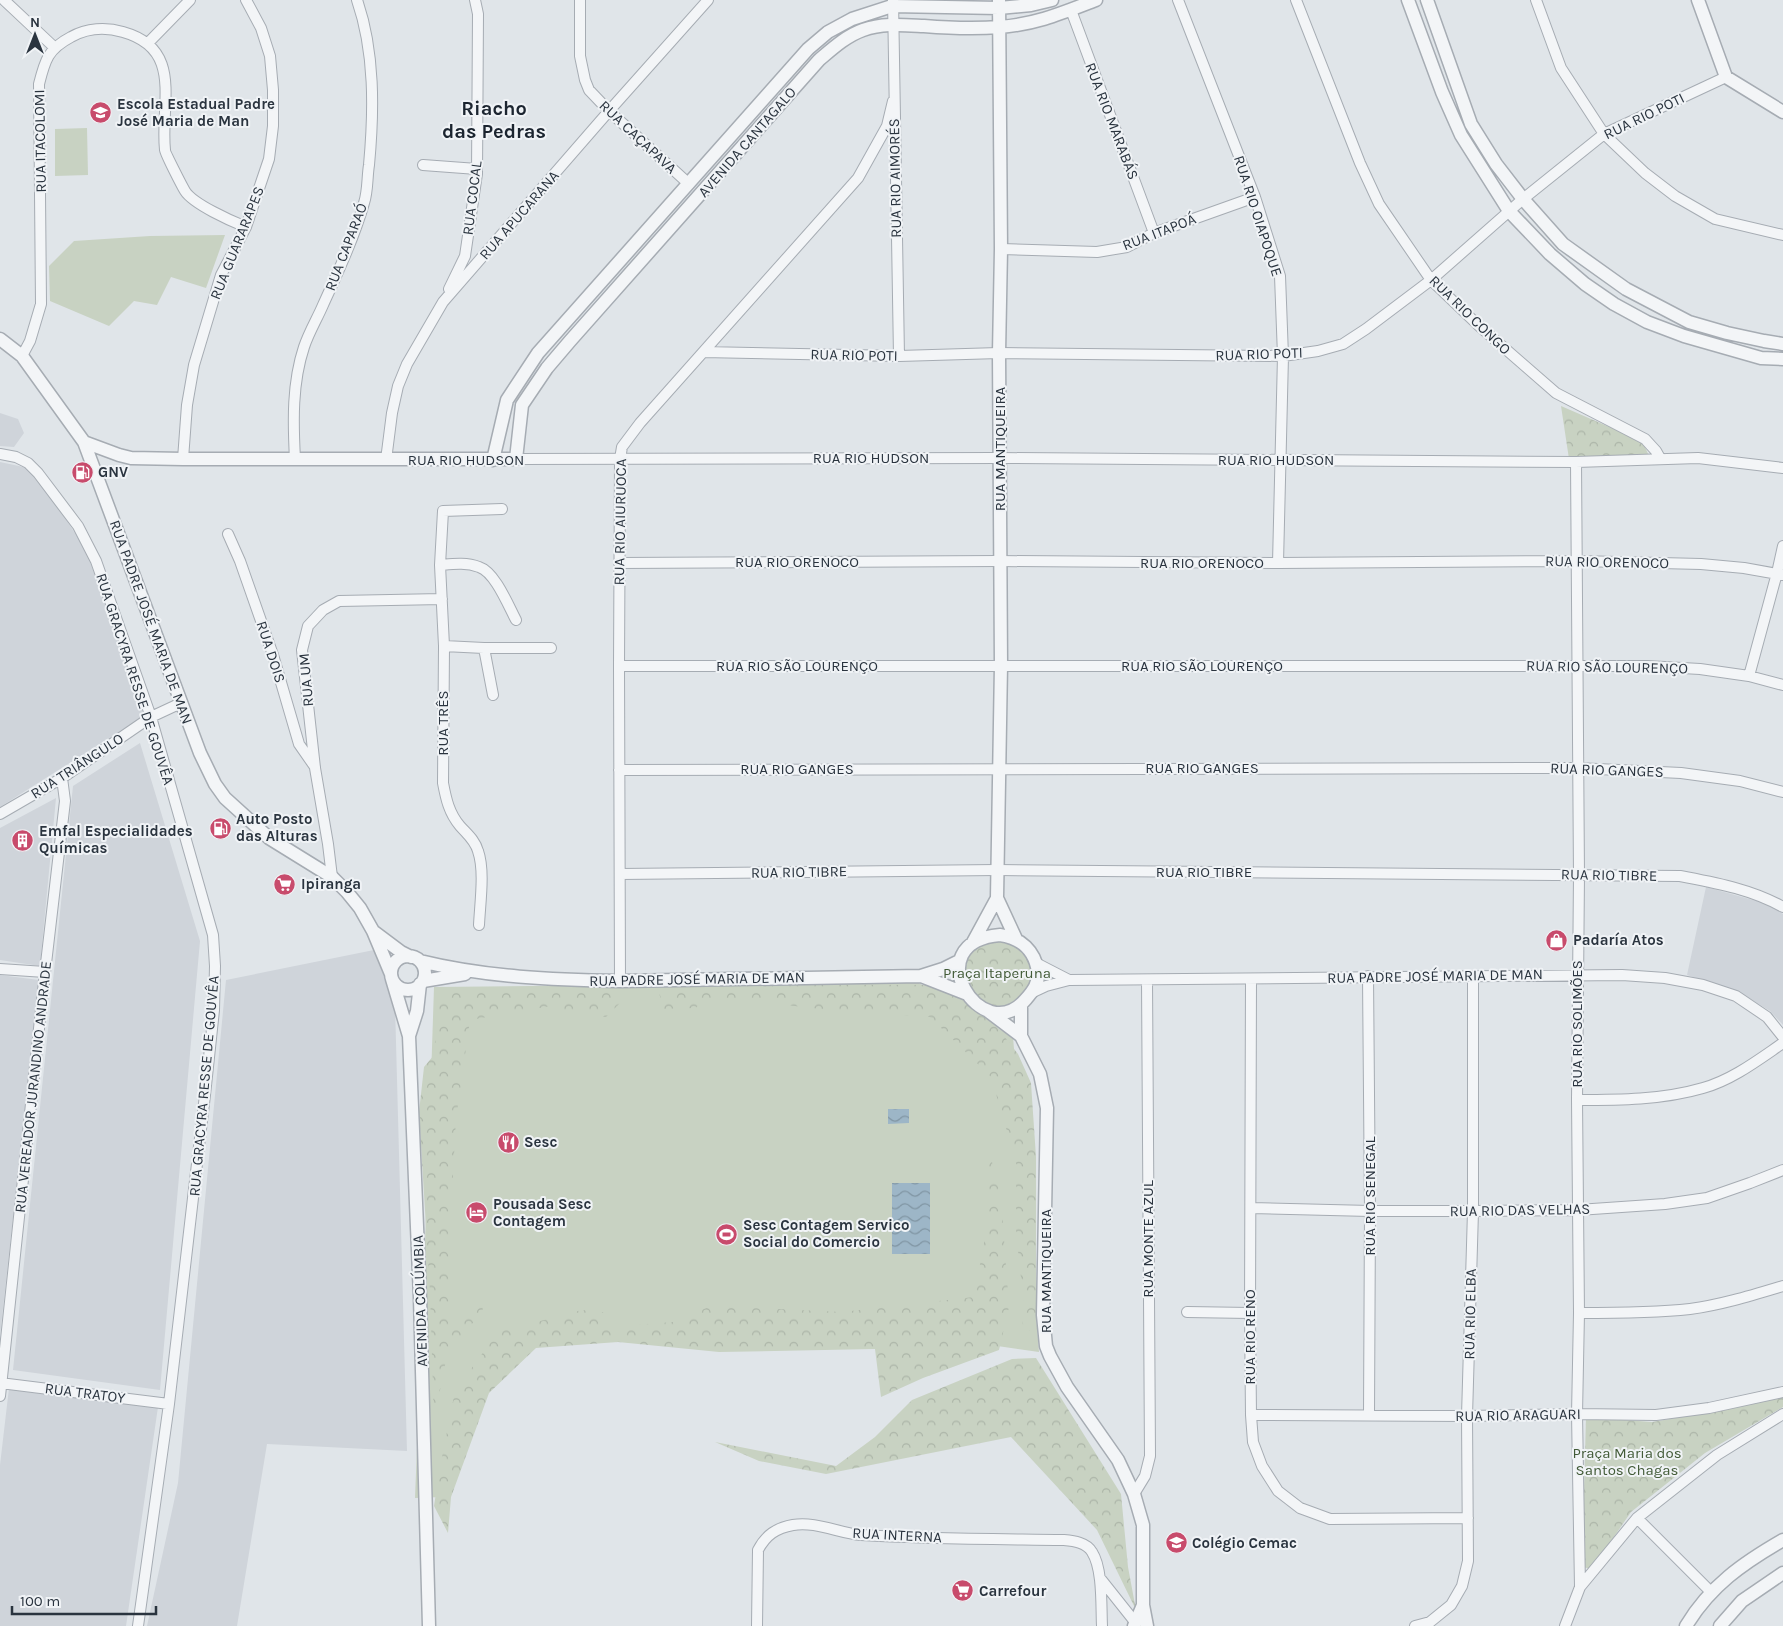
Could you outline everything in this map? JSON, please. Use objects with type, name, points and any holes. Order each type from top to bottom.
[{"type":"street","points":[[4,0],[54,47],[72,36],[92,29],[113,29],[135,35],[148,43],[160,58],[165,79],[165,152],[186,193],[212,212],[246,227]]},
{"type":"street","points":[[148,43],[190,0]]},
{"type":"street","name":"RUA GUARARAPES","points":[[183,460],[187,405],[194,365],[221,275],[246,227],[269,159],[273,126],[274,90],[270,56],[261,28],[246,0]]},
{"type":"street","name":"RUA CAPARAÓ","points":[[295,460],[295,388],[304,346],[339,268],[365,201],[373,105],[370,61],[364,19],[357,0]]},
{"type":"street","name":"RUA COCAL","points":[[443,302],[465,256],[477,169],[477,0]]},
{"type":"street","name":"RUA CAÇAPAVA","points":[[580,0],[580,56],[585,80],[590,90],[597,100],[689,184]]},
{"type":"street","name":"RUA APUCARANA","points":[[386,460],[392,413],[398,386],[407,364],[443,302],[708,0]]},
{"type":"street","name":"AVENIDA CANTAGALO","points":[[494,460],[507,400],[538,353],[808,50],[828,32],[852,19],[892,3],[1039,4],[1052,0]]},
{"type":"street","name":"AVENIDA CANTAGALO","points":[[516,459],[522,405],[547,368],[819,60],[838,43],[863,30],[892,24],[959,28],[1030,24],[1051,18],[1096,0]]},
{"type":"street","name":"RUA RIO OIAPOQUE","points":[[1178,0],[1255,197],[1280,276],[1283,356],[1278,563]]},
{"type":"street","name":"RUA RIO CONGO","points":[[1296,0],[1360,163],[1380,204],[1431,280],[1478,325],[1556,393],[1645,438],[1656,450],[1660,458]]},
{"type":"street","points":[[1536,0],[1561,68],[1604,134],[1653,179],[1675,196],[1715,219],[1783,236]]},
{"type":"street","points":[[1698,0],[1726,77],[1783,112]]},
{"type":"street","points":[[1783,344],[1726,334],[1689,322],[1626,289],[1563,244],[1523,199],[1496,164],[1471,124],[1428,2],[1410,6],[1442,92],[1461,135],[1510,210],[1550,254],[1585,284],[1614,304],[1647,322],[1684,336],[1761,358],[1783,359]]},
{"type":"street","name":"RUA RIO AIMORÉS","points":[[892,3],[899,356]]},
{"type":"street","name":"RUA MANTIQUEIRA","points":[[999,4],[1001,249],[999,561],[1001,665],[997,898],[1016,939]]},
{"type":"street","name":"RUA RIO MARABÁS","points":[[1071,10],[1154,233]]},
{"type":"street","name":"RUA ITACOLOMI","points":[[22,356],[30,341],[41,304],[39,84],[45,60],[54,47]]},
{"type":"street","name":"RUA RIO POTI","points":[[703,352],[899,356],[999,353],[1283,356],[1318,351],[1343,344],[1431,280],[1523,199],[1604,134],[1726,77]]},
{"type":"street","name":"RUA RIO AIURUOCA","points":[[620,981],[619,563],[620,458],[622,447],[640,423],[858,178],[887,126],[893,100]]},
{"type":"street","points":[[423,165],[477,169]]},
{"type":"street","name":"RUA ITAPOÁ","points":[[1001,249],[1097,252],[1127,247],[1154,233],[1255,197]]},
{"type":"street","name":"RUA PADRE JOSÉ MARIA DE MAN","points":[[0,339],[22,356],[84,442],[200,753],[215,784],[225,798],[269,838],[332,877]]},
{"type":"street","name":"RUA RIO HUDSON","points":[[84,442],[131,458],[183,460],[1000,458],[1576,462],[1660,458]]},
{"type":"street","name":"RUA GRACYRA RESSE DE GOUVÊA","points":[[0,454],[16,457],[28,463],[49,487],[78,526],[96,562],[151,717],[213,935],[215,966],[214,1010],[169,1404],[138,1626]]},
{"type":"street","points":[[1660,458],[1698,458],[1783,468]]},
{"type":"street","name":"RUA RIO SOLIMÕES","points":[[1576,462],[1579,875],[1577,1100],[1579,1313],[1577,1414],[1580,1587]]},
{"type":"street","name":"RUA TRÊS","points":[[479,924],[481,866],[478,850],[474,841],[459,824],[447,805],[443,783],[444,646],[440,564],[443,511],[502,509]]},
{"type":"street","name":"RUA DOIS","points":[[228,534],[273,655],[298,744],[315,768]]},
{"type":"street","points":[[1749,676],[1780,574],[1783,546]]},
{"type":"street","name":"RUA RIO ORENOCO","points":[[619,563],[999,561],[1278,563],[1578,560],[1702,564],[1780,574]]},
{"type":"street","points":[[440,564],[468,564],[480,567],[491,575],[516,620]]},
{"type":"street","name":"RUA UM","points":[[332,877],[315,768],[302,650],[308,626],[322,610],[339,601],[442,599]]},
{"type":"street","points":[[444,646],[551,648]]},
{"type":"street","points":[[484,648],[493,695]]},
{"type":"street","name":"RUA RIO SÃO LOURENÇO","points":[[619,666],[1647,666],[1691,668],[1749,676],[1783,686]]},
{"type":"street","name":"RUA TRIÂNGULO","points":[[0,814],[62,778],[151,717],[181,703]]},
{"type":"street","name":"RUA RIO GANGES","points":[[619,770],[1577,768],[1681,772],[1740,781],[1783,792]]},
{"type":"street","name":"RUA VEREADOR JURANDINO ANDRADE","points":[[0,1396],[65,801],[62,778]]},
{"type":"street","name":"RUA RIO TIBRE","points":[[620,874],[997,870],[1680,876],[1724,885],[1766,898],[1783,907]]},
{"type":"street","points":[[332,877],[360,908],[373,931],[391,976],[398,987],[403,989],[416,988],[421,983]]},
{"type":"street","name":"RUA MANTIQUEIRA","points":[[972,944],[997,898]]},
{"type":"street","name":"RUA PADRE JOSÉ MARIA DE MAN","points":[[373,931],[401,952],[415,959],[475,972],[576,980],[620,981],[920,976],[943,969],[959,961]]},
{"type":"street","points":[[1000,935],[1016,939],[1034,955],[1038,975],[1037,984],[1021,1004],[1015,1008],[1002,1012],[988,1011],[980,1007],[967,994],[959,976],[959,961],[964,951],[972,944],[990,936],[1000,935]]},
{"type":"street","points":[[391,976],[391,969],[397,960],[401,958],[415,959],[424,969],[417,1011],[409,1036]]},
{"type":"street","name":"RUA PADRE JOSÉ MARIA DE MAN","points":[[1036,963],[1069,980]]},
{"type":"street","points":[[0,969],[45,972]]},
{"type":"street","name":"RUA PADRE JOSÉ MARIA DE MAN","points":[[421,983],[475,972]]},
{"type":"street","name":"RUA PADRE JOSÉ MARIA DE MAN","points":[[1031,993],[1046,986],[1069,980],[1622,975],[1665,978],[1703,985],[1736,996],[1768,1017],[1783,1037]]},
{"type":"street","name":"AVENIDA COLÚMBIA","points":[[391,976],[409,1036],[420,1298],[429,1626]]},
{"type":"street","name":"RUA PADRE JOSÉ MARIA DE MAN","points":[[920,976],[967,994]]},
{"type":"street","name":"RUA RIO SENEGAL","points":[[1368,976],[1369,1416]]},
{"type":"street","name":"RUA RIO ELBA","points":[[1415,1626],[1430,1622],[1451,1605],[1462,1586],[1468,1561],[1467,1416],[1473,1211],[1473,976]]},
{"type":"street","name":"RUA RIO RENO","points":[[1252,979],[1251,1416],[1253,1442],[1262,1466],[1278,1490],[1300,1508],[1330,1519],[1468,1518]]},
{"type":"street","name":"RUA MONTE AZUL","points":[[1134,1494],[1145,1476],[1150,1456],[1147,980]]},
{"type":"street","name":"RUA MANTIQUEIRA","points":[[1021,1004],[1021,1036]]},
{"type":"street","name":"RUA MANTIQUEIRA","points":[[988,1011],[1021,1036],[1040,1074],[1047,1108],[1043,1315],[1046,1346],[1067,1387],[1118,1460],[1134,1494],[1143,1524],[1143,1604],[1148,1626]]},
{"type":"street","points":[[1577,1100],[1662,1096],[1704,1088],[1741,1071],[1783,1043]]},
{"type":"street","name":"RUA RIO DAS VELHAS","points":[[1251,1208],[1370,1211],[1578,1210],[1665,1204],[1707,1198],[1783,1171]]},
{"type":"street","points":[[1579,1313],[1641,1313],[1692,1308],[1783,1286]]},
{"type":"street","points":[[1187,1312],[1250,1313]]},
{"type":"street","name":"RUA TRATOY","points":[[1,1383],[169,1404]]},
{"type":"street","name":"RUA RIO ARAGUARI","points":[[1251,1416],[1656,1414],[1710,1408],[1783,1392]]},
{"type":"street","points":[[1565,1626],[1580,1587],[1637,1518],[1717,1455],[1783,1414]]},
{"type":"street","points":[[1637,1518],[1711,1592]]},
{"type":"street","name":"RUA INTERNA","points":[[757,1626],[758,1550],[764,1539],[773,1531],[796,1524],[858,1534],[1072,1541],[1080,1543],[1092,1552],[1100,1578],[1102,1626]]},
{"type":"street","points":[[1686,1626],[1715,1587],[1755,1556],[1783,1540]]},
{"type":"street","points":[[1720,1626],[1742,1601],[1783,1573]]},
{"type":"street","name":"RUA INTERNA","points":[[1100,1578],[1137,1625]]},
{"type":"street","name":"RUA MANTIQUEIRA","points":[[1137,1625],[1143,1604]]},
{"type":"shaded area","points":[[0,413],[18,419],[24,433],[14,447],[0,446]]},
{"type":"shaded area","points":[[0,462],[33,469],[86,550],[144,716],[0,807]]},
{"type":"shaded area","points":[[140,743],[200,941],[160,1390],[13,1370],[73,786]]},
{"type":"shaded area","points":[[56,798],[40,966],[0,960],[0,828]]},
{"type":"shaded area","points":[[1706,887],[1764,903],[1783,914],[1783,1025],[1770,1011],[1741,993],[1687,975]]},
{"type":"shaded area","points":[[374,950],[395,1005],[407,1451],[267,1444],[237,1626],[147,1626],[178,1483],[226,980]]},
{"type":"shaded area","points":[[0,975],[39,980],[0,1336]]},
{"type":"shaded area","points":[[9,1388],[158,1407],[126,1626],[0,1626],[0,1465]]},
{"type":"green space","points":[[87,128],[88,175],[55,176],[55,129]]},
{"type":"green space","points":[[225,235],[206,288],[171,277],[157,305],[134,301],[109,326],[50,301],[49,266],[74,241],[150,236]]},
{"type":"green space","points":[[1561,406],[1637,439],[1645,447],[1649,456],[1569,459]]},
{"type":"green space","name":"Praça Itaperuna","points":[[994,940],[1011,944],[1022,951],[1030,964],[1031,972],[1028,987],[1019,999],[1000,1007],[987,1005],[982,1002],[967,986],[965,980],[966,962],[970,954],[978,947]]},
{"type":"green space","name":"Sesc Contagem Servico Social do Comercio","points":[[917,982],[1013,1037],[1039,1352],[880,1329],[553,1334],[467,1398],[442,1497],[415,1498],[434,987]]},
{"type":"green space","points":[[657,984],[927,985],[962,996],[997,1027],[1018,1054],[1031,1083],[1036,1157],[1036,1328],[1022,1333],[1024,1306],[1016,1232],[1016,1162],[991,1077],[930,1017],[820,1009],[735,999],[703,999],[696,1008],[663,1009]]},
{"type":"green space","points":[[542,987],[561,992],[560,1000],[576,993],[623,989],[623,1000],[606,1017],[566,1013],[551,1006],[470,1020],[456,1119],[450,1229],[450,1321],[462,1320],[485,1295],[482,1313],[448,1350],[434,1420],[430,1292],[419,1112],[424,1067],[434,1055],[438,1002],[452,991]]},
{"type":"green space","points":[[988,1146],[1001,1198],[1009,1307],[999,1350],[923,1378],[881,1397],[875,1349],[719,1352],[618,1342],[536,1348],[489,1393],[451,1497],[448,1533],[434,1506],[455,1391],[498,1332],[582,1310],[618,1314],[608,1327],[673,1322],[711,1306],[842,1312],[974,1297],[988,1221]]},
{"type":"green space","points":[[1036,1358],[1121,1494],[1128,1567],[1136,1610],[1097,1530],[1011,1437],[826,1474],[759,1461],[715,1442],[836,1466],[875,1437],[912,1400],[1012,1359]]},
{"type":"green space","name":"Praça Maria dos Santos Chagas","points":[[1783,1394],[1783,1407],[1705,1453],[1631,1512],[1592,1569],[1582,1567],[1586,1417],[1652,1422],[1717,1411]]},
{"type":"water","points":[[888,1109],[909,1109],[909,1123],[888,1124]]},
{"type":"water","points":[[892,1183],[930,1183],[930,1254],[892,1254]]},
{"type":"place","name":"Escola Estadual Padre José Maria de Man","points":[[101,113]]},
{"type":"place","name":"GNV","points":[[82,472]]},
{"type":"place","name":"Auto Posto das Alturas","points":[[220,828]]},
{"type":"place","name":"Emfal Especialidades Químicas","points":[[23,840]]},
{"type":"place","name":"Ipiranga","points":[[285,884]]},
{"type":"place","name":"Padaría Atos","points":[[1557,940]]},
{"type":"place","name":"Sesc","points":[[508,1142]]},
{"type":"place","name":"Pousada Sesc Contagem","points":[[477,1213]]},
{"type":"place","name":"Sesc Contagem Servico Social do Comercio","points":[[727,1234]]},
{"type":"place","name":"Colégio Cemac","points":[[1176,1543]]},
{"type":"place","name":"Carrefour","points":[[963,1591]]},
{"type":"district","name":"Riacho das Pedras","points":[[494,120]]}]
